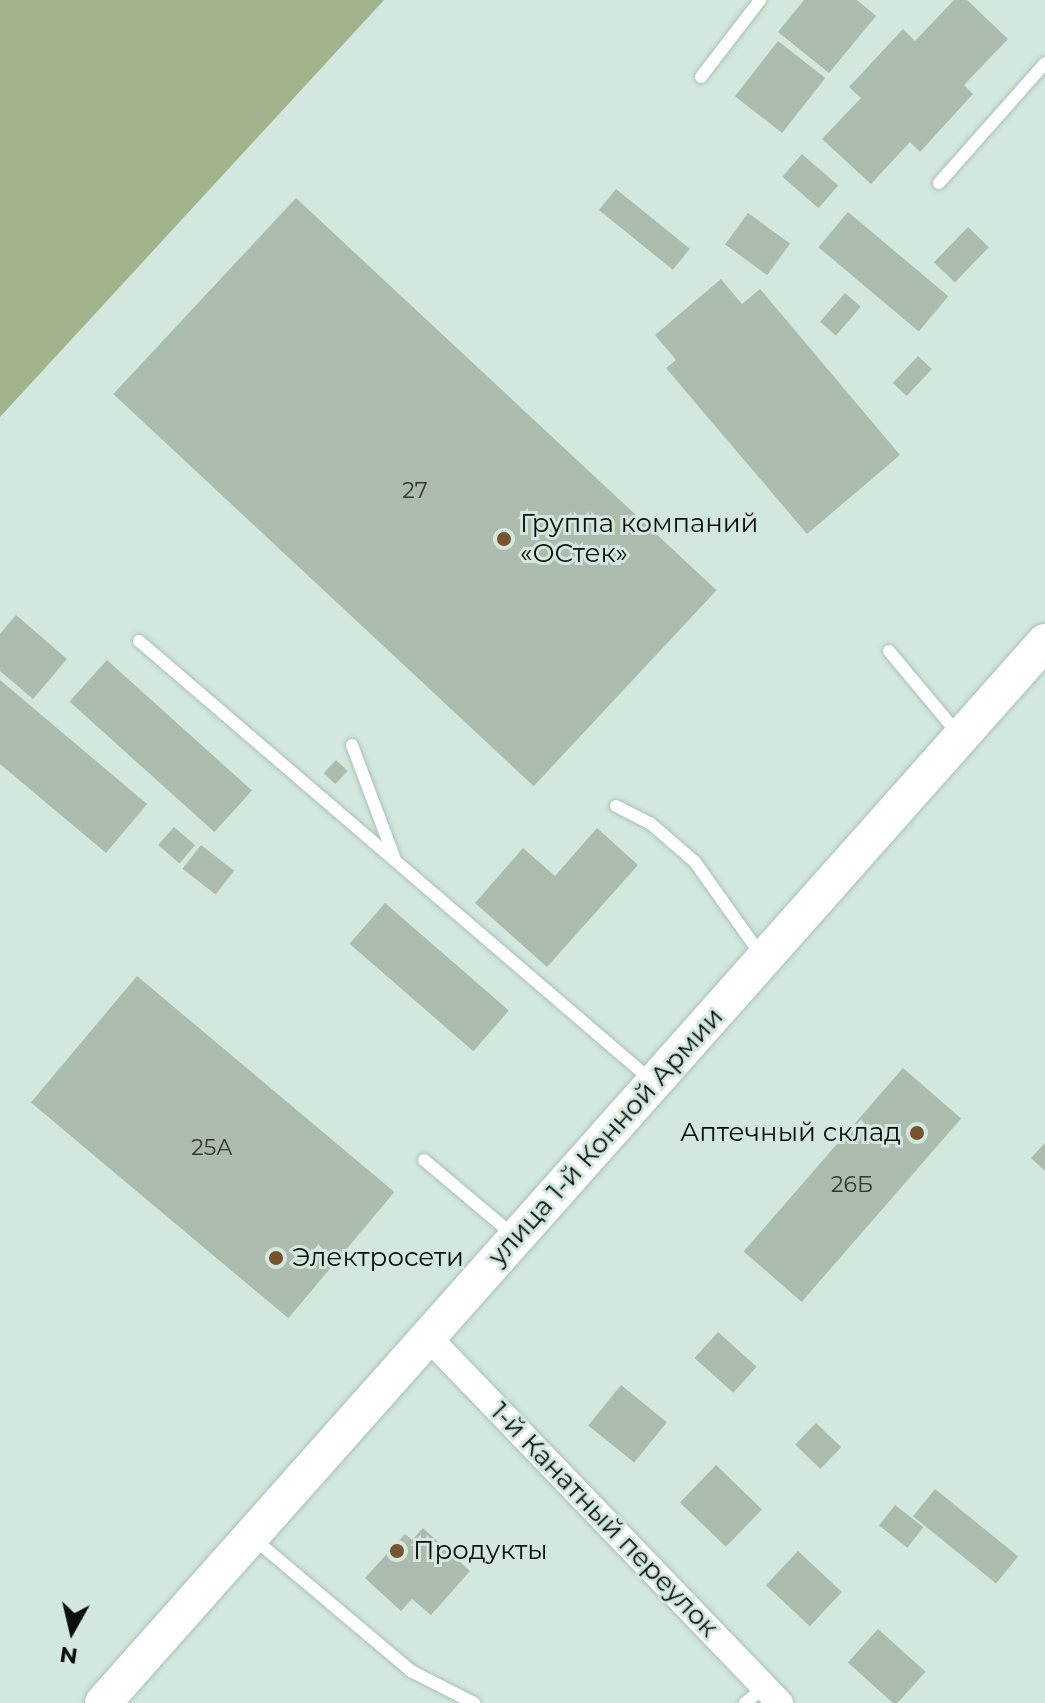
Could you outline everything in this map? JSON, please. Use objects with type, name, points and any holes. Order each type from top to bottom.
[{"type":"main road","name":"улица 1-й Конной Армии","points":[[103,1703],[515,1236],[765,961],[1045,642]]},
{"type":"street","name":"1-й Канатный переулок","points":[[428,1337],[763,1698]]},
{"type":"lane","points":[[701,77],[760,0]]},
{"type":"lane","points":[[939,183],[1045,63]]},
{"type":"lane","points":[[139,641],[654,1083]]},
{"type":"lane","points":[[889,651],[961,738]]},
{"type":"lane","points":[[352,745],[395,860]]},
{"type":"lane","points":[[616,806],[650,823],[695,862],[765,961]]},
{"type":"lane","points":[[424,1160],[515,1236]]},
{"type":"lane","points":[[252,1537],[411,1671],[474,1703]]},
{"type":"green space","points":[[0,0],[384,0],[0,417]]},
{"type":"building","points":[[804,0],[857,0],[876,16],[829,73],[778,32]]},
{"type":"building","points":[[954,0],[967,0],[1008,39],[964,85],[973,94],[920,152],[910,142],[871,184],[822,139],[861,98],[849,87],[903,29],[915,41]]},
{"type":"building","points":[[778,41],[825,78],[782,133],[735,96]]},
{"type":"building","points":[[802,154],[838,185],[819,208],[782,177]]},
{"type":"building","points":[[616,189],[690,249],[673,270],[599,210]]},
{"type":"building","points":[[296,198],[717,590],[534,786],[113,394]]},
{"type":"building","points":[[848,212],[948,296],[919,331],[818,247]]},
{"type":"building","points":[[748,213],[790,244],[767,275],[725,245]]},
{"type":"building","points":[[968,227],[989,247],[955,282],[934,262]]},
{"type":"building","points":[[721,279],[742,304],[760,289],[900,455],[807,534],[666,368],[676,360],[655,335]]},
{"type":"building","points":[[845,293],[861,307],[836,335],[820,322]]},
{"type":"building","points":[[918,356],[932,369],[907,396],[893,383]]},
{"type":"building","points":[[16,615],[67,659],[33,699],[0,671],[0,634]]},
{"type":"building","points":[[107,660],[252,790],[214,832],[70,702]]},
{"type":"building","points":[[0,680],[147,804],[106,853],[0,764]]},
{"type":"building","points":[[336,760],[348,771],[335,784],[324,773]]},
{"type":"building","points":[[174,827],[195,845],[179,863],[158,845]]},
{"type":"building","points":[[597,828],[638,865],[547,967],[475,903],[523,848],[555,876]]},
{"type":"building","points":[[201,845],[234,871],[216,894],[183,869]]},
{"type":"building","points":[[385,903],[509,1011],[473,1051],[350,944]]},
{"type":"building","points":[[137,976],[394,1192],[288,1318],[31,1102]]},
{"type":"building","points":[[903,1068],[961,1119],[802,1302],[744,1251]]},
{"type":"building","points":[[1045,1143],[1045,1171],[1031,1158]]},
{"type":"building","points":[[718,1332],[757,1367],[733,1393],[695,1358]]},
{"type":"building","points":[[621,1385],[667,1422],[634,1463],[588,1425]]},
{"type":"building","points":[[816,1423],[841,1447],[820,1469],[795,1445]]},
{"type":"building","points":[[716,1465],[762,1509],[726,1547],[680,1502]]},
{"type":"building","points":[[935,1489],[1018,1556],[996,1584],[913,1516]]},
{"type":"building","points":[[895,1505],[923,1527],[907,1548],[879,1525]]},
{"type":"building","points":[[423,1528],[470,1571],[431,1615],[412,1599],[401,1611],[365,1578],[405,1534],[412,1540]]},
{"type":"building","points":[[798,1551],[842,1592],[810,1626],[766,1585]]},
{"type":"building","points":[[878,1629],[926,1672],[897,1703],[893,1703],[848,1662]]},
{"type":"place","name":"Группа компаний «ОСтек»","points":[[504,539]]},
{"type":"place","name":"Аптечный склад","points":[[917,1133]]},
{"type":"place","name":"Электросети","points":[[276,1258]]},
{"type":"place","name":"Продукты","points":[[397,1551]]}]
